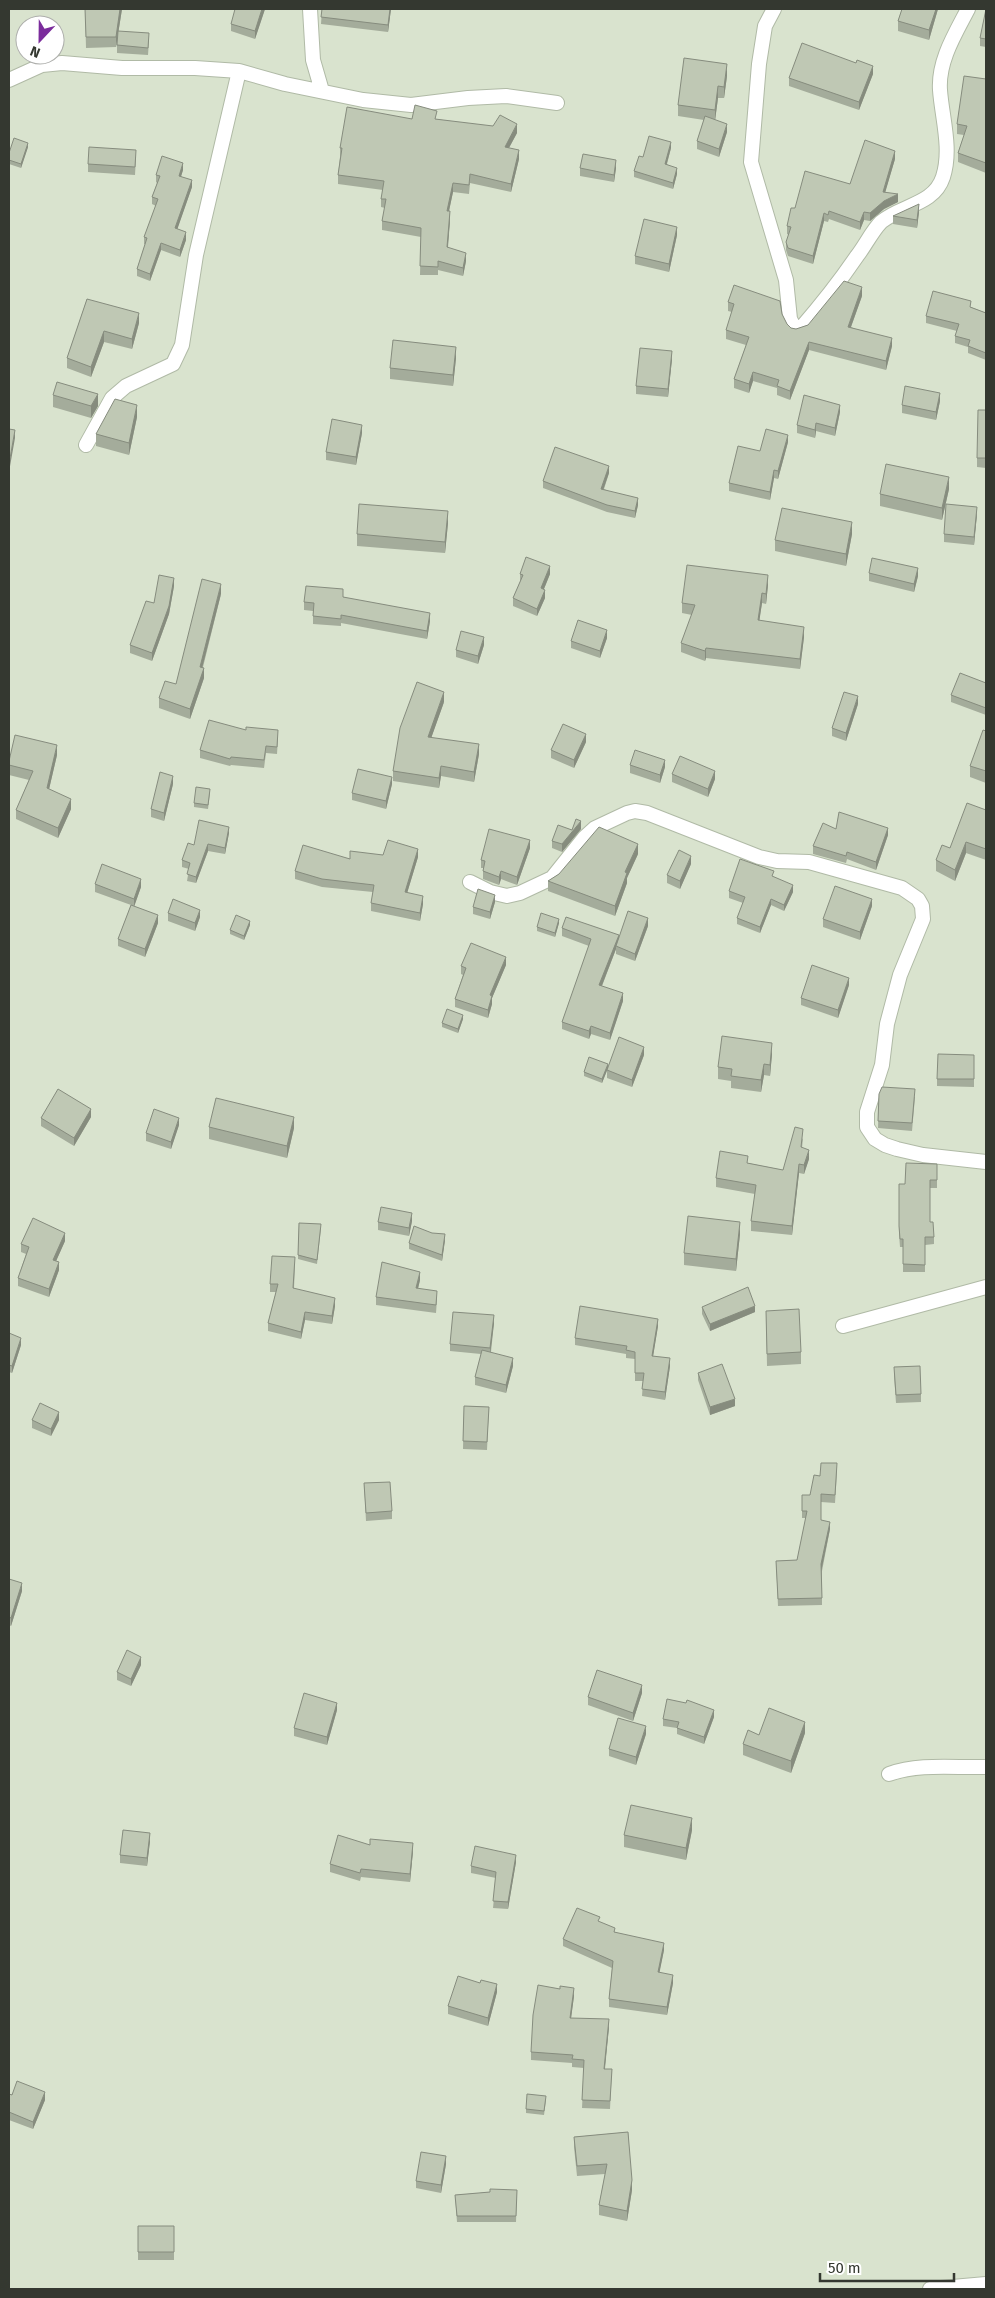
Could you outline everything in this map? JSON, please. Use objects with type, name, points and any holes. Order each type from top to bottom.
[{"type":"street","points":[[310,9],[313,60],[322,91]]},
{"type":"street","points":[[774,9],[765,26],[759,64],[751,162],[786,280],[791,324],[796,329],[801,328],[826,298],[879,225],[886,219],[929,197],[937,190],[944,176],[946,158],[946,135],[940,89],[943,63],[951,41],[968,9]]},
{"type":"street","points":[[9,80],[42,65],[62,63],[122,68],[195,68],[239,71],[285,84],[363,100],[411,105],[468,98],[506,96],[557,103]]},
{"type":"street","points":[[86,445],[112,398],[126,386],[173,364],[182,345],[198,246],[239,71]]},
{"type":"street","points":[[470,882],[490,892],[507,896],[520,893],[552,878],[584,838],[595,828],[635,811],[648,813],[759,857],[777,861],[809,862],[824,865],[902,888],[912,893],[922,906],[923,918],[900,975],[887,1024],[882,1065],[867,1112],[867,1127],[875,1139],[898,1150],[986,1162]]},
{"type":"street","points":[[842,1326],[986,1287]]},
{"type":"street","points":[[889,1774],[905,1768],[921,1767],[986,1768]]},
{"type":"street","points":[[930,2289],[986,2284]]},
{"type":"building","points":[[85,9],[120,9],[116,37],[86,37]]},
{"type":"building","points":[[235,9],[262,9],[255,31],[231,24]]},
{"type":"building","points":[[322,9],[390,9],[388,25],[321,17]]},
{"type":"building","points":[[902,9],[936,9],[929,30],[898,21]]},
{"type":"building","points":[[986,9],[986,39],[980,38]]},
{"type":"building","points":[[118,31],[149,33],[148,48],[117,45]]},
{"type":"building","points":[[802,43],[856,63],[857,60],[873,66],[859,102],[789,78]]},
{"type":"building","points":[[684,58],[727,64],[724,87],[718,86],[715,110],[678,105]]},
{"type":"building","points":[[964,76],[986,79],[986,163],[958,153],[967,126],[957,124]]},
{"type":"building","points":[[415,105],[437,111],[435,119],[493,126],[500,115],[517,124],[505,147],[519,150],[511,184],[470,174],[469,185],[453,183],[447,211],[450,211],[447,247],[466,253],[463,268],[438,261],[438,267],[420,266],[421,228],[382,221],[386,199],[381,199],[384,181],[338,175],[342,148],[340,148],[347,107],[412,119]]},
{"type":"building","points":[[705,116],[727,124],[719,149],[697,141]]},
{"type":"building","points":[[649,136],[671,142],[665,164],[677,168],[673,183],[634,171],[639,156],[643,157]]},
{"type":"building","points":[[14,138],[28,143],[21,164],[9,160],[9,153]]},
{"type":"building","points":[[865,140],[895,151],[883,192],[898,194],[884,201],[870,213],[864,212],[860,222],[829,211],[828,215],[824,213],[813,256],[788,248],[786,242],[791,227],[787,226],[791,208],[795,208],[805,171],[850,184]]},
{"type":"building","points":[[89,147],[136,150],[135,167],[88,164]]},
{"type":"building","points":[[583,154],[616,160],[614,175],[580,168]]},
{"type":"building","points":[[162,156],[183,163],[179,176],[192,180],[175,228],[186,232],[180,250],[161,243],[150,274],[137,269],[147,238],[144,237],[158,199],[152,197],[160,176],[156,175]]},
{"type":"building","points":[[919,204],[917,220],[893,216]]},
{"type":"building","points":[[644,219],[677,227],[669,264],[635,256]]},
{"type":"building","points":[[844,281],[862,287],[848,327],[892,338],[886,361],[809,342],[790,391],[777,386],[779,380],[753,372],[749,384],[734,379],[749,337],[726,330],[734,304],[728,302],[734,285],[780,301],[782,314],[787,324],[791,328],[796,329],[808,325]]},
{"type":"building","points":[[933,291],[971,301],[970,307],[986,313],[986,353],[968,346],[970,340],[955,336],[959,324],[926,316]]},
{"type":"building","points":[[87,299],[139,313],[132,339],[104,331],[91,367],[67,358]]},
{"type":"building","points":[[393,340],[456,347],[453,375],[390,368]]},
{"type":"building","points":[[640,348],[672,351],[668,389],[636,386]]},
{"type":"building","points":[[57,382],[98,394],[91,406],[53,395]]},
{"type":"building","points":[[905,386],[940,393],[936,412],[902,405]]},
{"type":"building","points":[[804,395],[840,405],[835,428],[816,423],[815,430],[797,425]]},
{"type":"building","points":[[115,399],[137,405],[129,443],[96,434]]},
{"type":"building","points":[[978,410],[986,410],[986,458],[977,458]]},
{"type":"building","points":[[332,419],[362,425],[356,457],[326,452]]},
{"type":"building","points":[[9,429],[15,430],[9,464]]},
{"type":"building","points":[[766,429],[788,435],[778,471],[774,470],[770,492],[729,483],[738,446],[760,451]]},
{"type":"building","points":[[555,447],[609,466],[601,489],[638,498],[635,511],[607,505],[543,481]]},
{"type":"building","points":[[886,464],[949,477],[942,508],[880,494]]},
{"type":"building","points":[[359,504],[448,511],[445,542],[357,534]]},
{"type":"building","points":[[946,504],[977,507],[974,537],[944,534]]},
{"type":"building","points":[[782,508],[852,522],[846,554],[775,540]]},
{"type":"building","points":[[526,557],[550,566],[541,588],[545,590],[537,609],[513,598],[523,575],[520,574]]},
{"type":"building","points":[[872,558],[918,568],[914,584],[869,573]]},
{"type":"building","points":[[687,565],[768,575],[766,594],[762,593],[758,620],[804,627],[800,659],[706,648],[705,651],[681,643],[695,605],[682,603]]},
{"type":"building","points":[[159,575],[174,578],[169,606],[152,653],[130,645],[146,601],[154,603]]},
{"type":"building","points":[[202,579],[221,584],[200,667],[204,668],[190,709],[159,698],[165,681],[176,684]]},
{"type":"building","points":[[306,586],[343,589],[343,597],[430,613],[427,631],[341,615],[341,619],[313,616],[314,603],[304,602]]},
{"type":"building","points":[[578,620],[607,630],[600,651],[571,641]]},
{"type":"building","points":[[461,631],[484,637],[478,656],[456,650]]},
{"type":"building","points":[[960,673],[986,683],[986,708],[951,695]]},
{"type":"building","points":[[417,682],[444,692],[428,737],[479,744],[474,772],[441,766],[439,778],[393,771],[400,728]]},
{"type":"building","points":[[844,692],[858,696],[846,733],[832,728]]},
{"type":"building","points":[[209,720],[246,730],[246,727],[278,730],[277,747],[266,746],[264,760],[231,757],[230,759],[200,750]]},
{"type":"building","points":[[563,724],[586,734],[574,760],[551,750]]},
{"type":"building","points":[[983,730],[986,731],[986,771],[970,766]]},
{"type":"building","points":[[15,735],[57,745],[47,788],[71,799],[58,828],[16,810],[33,771],[9,765]]},
{"type":"building","points":[[635,750],[665,760],[660,775],[630,765]]},
{"type":"building","points":[[680,756],[715,771],[708,789],[672,774]]},
{"type":"building","points":[[358,769],[392,777],[386,801],[352,793]]},
{"type":"building","points":[[160,772],[173,776],[164,813],[151,809]]},
{"type":"building","points":[[196,787],[210,789],[208,805],[194,803]]},
{"type":"building","points":[[967,803],[986,810],[986,849],[966,842],[955,870],[936,860],[942,845],[950,848]]},
{"type":"building","points":[[839,812],[888,828],[876,862],[847,852],[846,856],[813,846],[823,823],[836,829]]},
{"type":"building","points":[[576,819],[581,821],[562,844],[552,841],[558,825],[572,830]]},
{"type":"building","points":[[199,820],[229,827],[225,848],[208,844],[196,877],[187,874],[190,863],[182,860],[188,843],[194,845]]},
{"type":"building","points":[[599,827],[638,844],[625,872],[627,873],[615,906],[548,881],[559,874]]},
{"type":"building","points":[[489,829],[530,840],[517,877],[501,871],[499,877],[483,871],[485,861],[481,860]]},
{"type":"building","points":[[388,840],[418,849],[405,892],[423,896],[420,913],[371,903],[374,885],[322,879],[295,871],[303,845],[350,859],[350,851],[383,855]]},
{"type":"building","points":[[679,850],[691,856],[680,881],[667,875]]},
{"type":"building","points":[[740,859],[774,871],[772,876],[793,885],[784,905],[771,899],[760,927],[737,918],[745,897],[729,891]]},
{"type":"building","points":[[102,864],[141,879],[134,899],[95,884]]},
{"type":"building","points":[[835,886],[872,899],[860,932],[823,919]]},
{"type":"building","points":[[478,889],[495,895],[490,912],[473,907]]},
{"type":"building","points":[[173,899],[200,910],[195,923],[168,913]]},
{"type":"building","points":[[131,905],[158,915],[145,949],[118,939]]},
{"type":"building","points":[[628,911],[648,918],[635,954],[616,946]]},
{"type":"building","points":[[541,913],[559,919],[555,933],[537,927]]},
{"type":"building","points":[[236,915],[250,921],[244,936],[230,930]]},
{"type":"building","points":[[566,917],[619,935],[599,985],[623,993],[610,1033],[591,1026],[589,1031],[562,1022],[591,939],[562,928]]},
{"type":"building","points":[[471,943],[506,957],[490,995],[492,996],[488,1010],[455,999],[466,968],[461,966]]},
{"type":"building","points":[[812,965],[849,978],[838,1010],[801,998]]},
{"type":"building","points":[[447,1009],[463,1015],[458,1029],[442,1023]]},
{"type":"building","points":[[722,1036],[772,1043],[770,1065],[764,1064],[761,1080],[731,1076],[732,1069],[718,1067]]},
{"type":"building","points":[[619,1037],[644,1047],[632,1080],[607,1070]]},
{"type":"building","points":[[938,1054],[974,1055],[974,1079],[937,1079]]},
{"type":"building","points":[[589,1057],[608,1064],[602,1079],[584,1072]]},
{"type":"building","points":[[882,1087],[915,1089],[912,1123],[878,1121],[879,1094]]},
{"type":"building","points":[[58,1089],[91,1109],[74,1138],[41,1118]]},
{"type":"building","points":[[216,1098],[294,1117],[287,1146],[209,1127]]},
{"type":"building","points":[[154,1109],[179,1118],[171,1142],[146,1133]]},
{"type":"building","points":[[795,1127],[803,1129],[801,1147],[809,1150],[804,1165],[799,1164],[792,1226],[751,1221],[756,1185],[716,1178],[720,1151],[748,1156],[747,1163],[783,1170]]},
{"type":"building","points":[[906,1163],[937,1164],[937,1180],[930,1180],[930,1222],[933,1222],[934,1237],[925,1237],[925,1265],[903,1264],[903,1239],[900,1239],[899,1226],[899,1184],[905,1184]]},
{"type":"building","points":[[381,1207],[412,1213],[409,1228],[378,1222]]},
{"type":"building","points":[[688,1216],[740,1222],[736,1259],[684,1253]]},
{"type":"building","points":[[33,1218],[65,1233],[53,1260],[59,1262],[49,1289],[18,1278],[29,1247],[21,1244]]},
{"type":"building","points":[[299,1223],[321,1224],[317,1260],[298,1255]]},
{"type":"building","points":[[414,1226],[432,1233],[445,1234],[442,1255],[409,1243]]},
{"type":"building","points":[[272,1256],[295,1257],[293,1288],[335,1298],[332,1316],[305,1312],[301,1332],[268,1323],[278,1284],[270,1284]]},
{"type":"building","points":[[382,1262],[420,1272],[416,1288],[437,1291],[436,1305],[376,1297]]},
{"type":"building","points":[[748,1287],[755,1306],[710,1324],[702,1307]]},
{"type":"building","points":[[580,1306],[658,1319],[652,1356],[670,1358],[665,1392],[642,1389],[644,1373],[635,1373],[635,1352],[626,1350],[627,1346],[575,1338]]},
{"type":"building","points":[[799,1309],[801,1352],[767,1354],[766,1311]]},
{"type":"building","points":[[453,1312],[494,1315],[490,1348],[450,1344]]},
{"type":"building","points":[[9,1333],[21,1338],[12,1366],[9,1365]]},
{"type":"building","points":[[482,1350],[513,1358],[506,1385],[475,1377]]},
{"type":"building","points":[[722,1364],[735,1399],[710,1407],[698,1373]]},
{"type":"building","points":[[920,1366],[921,1394],[896,1395],[894,1367]]},
{"type":"building","points":[[40,1403],[59,1412],[51,1429],[32,1420]]},
{"type":"building","points":[[464,1406],[489,1407],[487,1442],[463,1441]]},
{"type":"building","points":[[821,1463],[837,1463],[835,1495],[821,1494],[821,1520],[830,1522],[821,1564],[822,1598],[778,1599],[776,1561],[797,1560],[807,1511],[802,1511],[802,1495],[810,1495],[814,1475],[820,1476]]},
{"type":"building","points":[[390,1482],[392,1511],[366,1513],[364,1483]]},
{"type":"building","points":[[9,1579],[22,1583],[11,1618],[9,1617]]},
{"type":"building","points":[[127,1650],[141,1657],[131,1679],[117,1672]]},
{"type":"building","points":[[597,1670],[642,1685],[633,1713],[588,1697]]},
{"type":"building","points":[[304,1693],[337,1703],[327,1737],[294,1728]]},
{"type":"building","points":[[667,1699],[686,1703],[687,1700],[714,1710],[704,1737],[677,1728],[679,1722],[663,1719]]},
{"type":"building","points":[[769,1708],[805,1722],[791,1761],[743,1744],[748,1730],[759,1735]]},
{"type":"building","points":[[618,1718],[646,1726],[636,1757],[609,1749]]},
{"type":"building","points":[[631,1805],[692,1818],[686,1848],[624,1835]]},
{"type":"building","points":[[123,1830],[150,1833],[147,1858],[120,1855]]},
{"type":"building","points":[[338,1835],[370,1845],[370,1839],[413,1843],[410,1874],[361,1869],[360,1873],[330,1864]]},
{"type":"building","points":[[475,1846],[516,1855],[508,1902],[493,1901],[496,1872],[471,1866]]},
{"type":"building","points":[[577,1908],[600,1917],[598,1921],[615,1928],[614,1932],[664,1943],[658,1972],[673,1975],[667,2007],[609,1999],[613,1961],[563,1939]]},
{"type":"building","points":[[458,1976],[480,1983],[481,1980],[497,1984],[488,2018],[448,2006]]},
{"type":"building","points":[[538,1985],[560,1989],[560,1986],[574,1988],[570,2018],[609,2019],[604,2069],[612,2069],[610,2101],[582,2100],[584,2060],[572,2059],[573,2055],[531,2052],[533,2015]]},
{"type":"building","points":[[17,2081],[45,2092],[33,2122],[9,2112],[9,2094],[12,2095]]},
{"type":"building","points":[[527,2094],[546,2096],[544,2111],[526,2109]]},
{"type":"building","points":[[628,2132],[632,2180],[627,2211],[599,2205],[607,2164],[577,2166],[574,2137]]},
{"type":"building","points":[[421,2152],[446,2156],[441,2185],[416,2181]]},
{"type":"building","points":[[490,2189],[517,2190],[516,2216],[457,2216],[455,2195],[490,2192]]},
{"type":"building","points":[[138,2226],[174,2226],[174,2252],[138,2252]]}]
